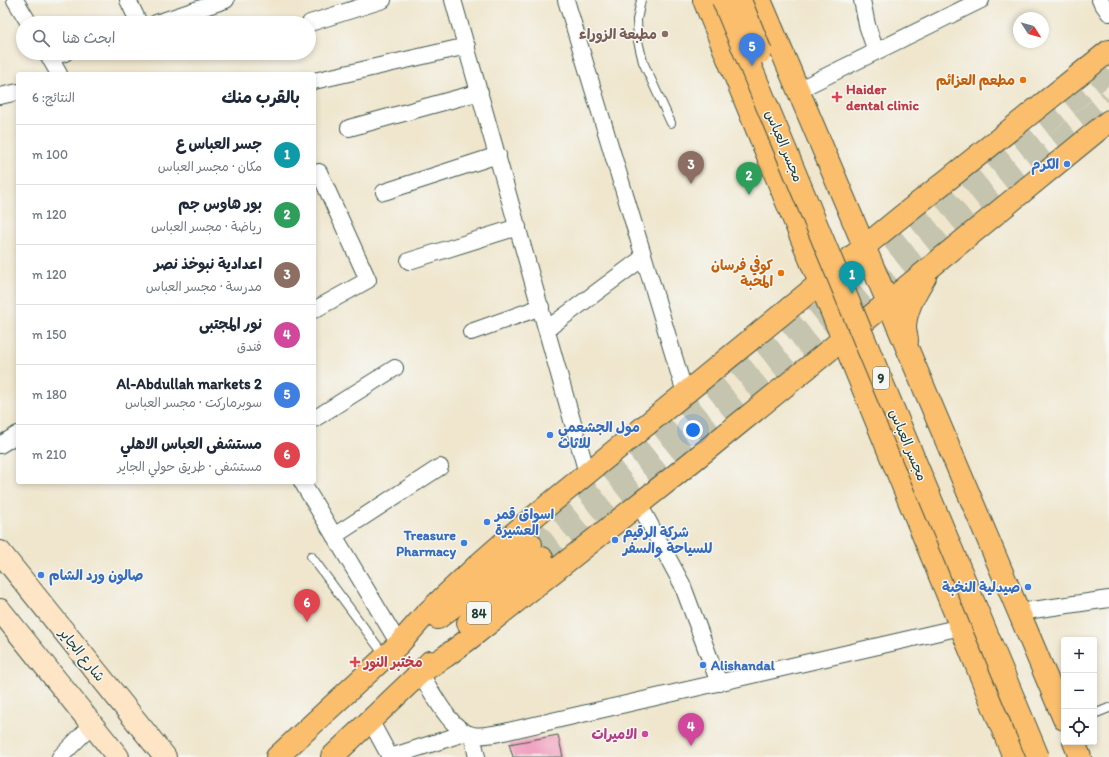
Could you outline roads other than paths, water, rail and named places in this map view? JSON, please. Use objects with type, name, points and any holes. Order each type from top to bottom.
[{"type":"highway","points":[[704,0],[1014,757]]},
{"type":"highway","name":"مجسر العباس","points":[[723,0],[1038,757]]},
{"type":"highway","name":"مجسر العباس","points":[[740,0],[1054,757]]},
{"type":"highway","points":[[760,0],[1061,712]]},
{"type":"highway","points":[[392,650],[424,616],[478,564],[784,312],[1109,51]]},
{"type":"highway","points":[[420,673],[469,639],[639,504],[888,303],[1109,121]]},
{"type":"highway","points":[[852,217],[858,223],[870,227],[898,220]]},
{"type":"highway","points":[[784,312],[795,298],[806,276],[807,264],[804,244]]},
{"type":"highway","points":[[910,356],[905,327],[907,317],[917,291],[926,275],[934,265]]},
{"type":"highway","points":[[805,370],[830,365],[854,376],[863,388]]},
{"type":"highway","name":"84","points":[[277,757],[392,650],[466,597],[537,551],[498,595],[437,653],[420,673],[332,757]]},
{"type":"highway","points":[[1075,745],[1080,757]]},
{"type":"street","points":[[15,0],[25,16]]},
{"type":"street","points":[[128,0],[136,16]]},
{"type":"street","points":[[177,16],[226,0]]},
{"type":"street","points":[[316,21],[383,0]]},
{"type":"street","points":[[453,0],[588,473]]},
{"type":"street","points":[[566,0],[685,393]]},
{"type":"street","points":[[862,0],[867,25],[876,52]]},
{"type":"street","points":[[798,90],[981,0]]},
{"type":"street","points":[[1100,0],[1109,13]]},
{"type":"street","points":[[316,81],[467,46]]},
{"type":"street","points":[[50,60],[58,72]]},
{"type":"street","points":[[0,96],[16,92]]},
{"type":"street","points":[[349,128],[480,92]]},
{"type":"street","points":[[384,192],[498,156]]},
{"type":"street","points":[[316,174],[319,172],[368,280],[316,309]]},
{"type":"street","points":[[409,261],[518,227]]},
{"type":"street","points":[[547,329],[644,256]]},
{"type":"street","points":[[471,332],[541,306]]},
{"type":"street","points":[[316,417],[395,368]]},
{"type":"street","points":[[0,445],[16,435]]},
{"type":"street","points":[[334,536],[440,467]]},
{"type":"street","points":[[303,484],[334,536],[392,650]]},
{"type":"street","points":[[639,504],[682,584],[719,683]]},
{"type":"street","name":"شارع الجاير","points":[[0,552],[165,757]]},
{"type":"street","points":[[1019,612],[1109,599]]},
{"type":"street","points":[[0,610],[118,757]]},
{"type":"street","points":[[420,673],[454,725],[469,734],[481,736],[961,627]]},
{"type":"street","points":[[370,720],[390,757],[469,734]]},
{"type":"street","points":[[60,757],[92,724]]},
{"type":"street","points":[[469,734],[477,757]]},
{"type":"lane","points":[[642,0],[637,20],[638,41],[643,62],[671,122]]},
{"type":"lane","points":[[310,556],[392,650]]},
{"type":"lane","points":[[1097,713],[1109,708]]},
{"type":"tunnel","points":[[531,544],[1109,71]]},
{"type":"tunnel","points":[[542,558],[1109,100]]},
{"type":"place","name":"مطبعة الزوراء","points":[[665,34]]},
{"type":"place","name":"Al-Abdullah markets 2","points":[[752,66]]},
{"type":"place","name":"مطعم العزائم","points":[[1023,80]]},
{"type":"place","name":"Haider dental clinic","points":[[837,97]]},
{"type":"place","name":"الكرم","points":[[1067,164]]},
{"type":"place","name":"اعدادية نبوخذ نصر","points":[[691,184]]},
{"type":"place","name":"بور هاوس جم","points":[[749,195]]},
{"type":"place","name":"كوفي فرسان المحبة","points":[[781,273]]},
{"type":"place","name":"جسر العباس ع","points":[[852,294]]},
{"type":"place","name":"مول الجشعمي للاثاث","points":[[550,435]]},
{"type":"place","name":"اسواق قمر العشيرة","points":[[487,522]]},
{"type":"place","name":"شركة الرقيم للسياحة والسفر","points":[[615,540]]},
{"type":"place","name":"Treasure Pharmacy","points":[[464,543]]},
{"type":"place","name":"صالون ورد الشام","points":[[41,575]]},
{"type":"place","name":"صيدلية النخبة","points":[[1028,587]]},
{"type":"place","name":"مستشفى العباس الاهلي","points":[[307,622]]},
{"type":"place","name":"مختبر النور","points":[[355,662]]},
{"type":"place","name":"Alishandal","points":[[703,665]]},
{"type":"place","name":"الاميرات","points":[[645,734]]},
{"type":"place","name":"نور المجتبى","points":[[691,746]]}]
